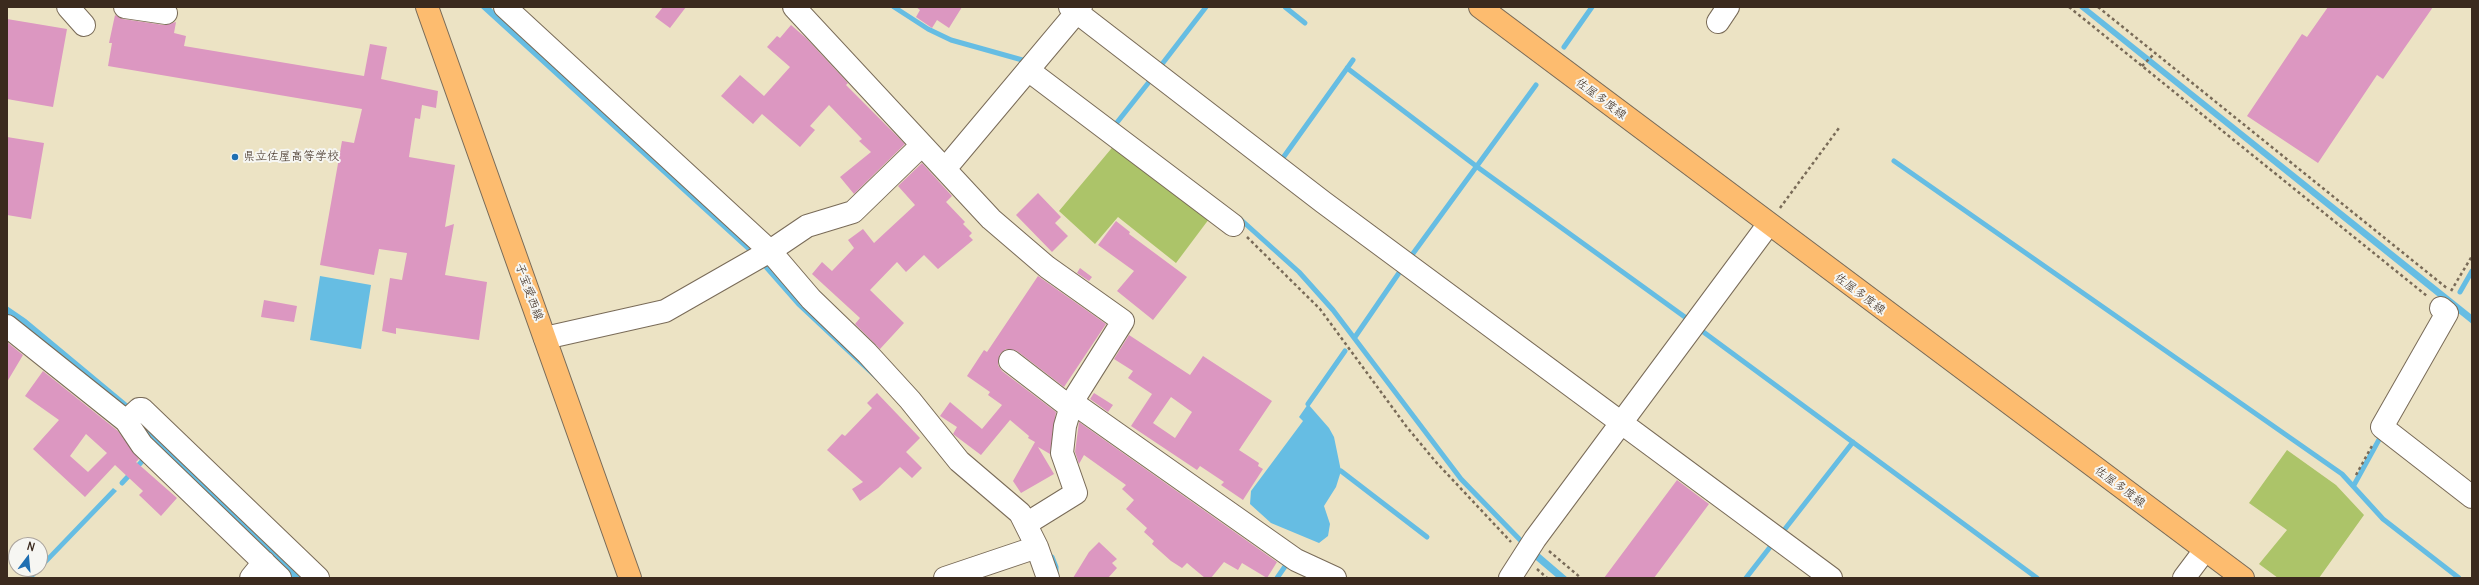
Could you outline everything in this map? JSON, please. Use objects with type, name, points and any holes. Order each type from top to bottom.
[{"type":"main road","name":"子宝愛西線","points":[[427,7],[630,578]]},
{"type":"main road","name":"佐屋多度線","points":[[1480,7],[1768,225],[2243,578]]},
{"type":"street","points":[[68,7],[84,25]]},
{"type":"street","points":[[125,7],[166,13]]},
{"type":"street","points":[[505,7],[762,256],[811,299],[867,353],[910,400],[960,461],[1020,513],[1037,547],[1048,578]]},
{"type":"street","points":[[800,9],[990,220],[1047,266],[1123,321],[1071,405],[1065,426],[1062,453],[1076,493],[1026,524]]},
{"type":"street","points":[[945,169],[1028,70],[1076,9],[1323,202],[1620,424],[1830,578]]},
{"type":"street","points":[[1028,70],[1233,226]]},
{"type":"street","points":[[545,338],[665,311],[762,256],[807,226],[853,212],[922,145]]},
{"type":"street","points":[[1510,578],[1529,548],[1768,225]]},
{"type":"street","points":[[2447,297],[2447,313],[2382,428],[2472,497]]},
{"type":"street","points":[[7,326],[130,417],[142,445],[257,570],[280,578]]},
{"type":"street","points":[[1010,361],[1071,405],[1296,560],[1335,578]]},
{"type":"street","points":[[130,417],[142,409],[318,578]]},
{"type":"street","points":[[945,578],[1037,547]]},
{"type":"street","points":[[2184,578],[2205,550]]},
{"type":"path","points":[[2069,7],[2142,66],[2447,297]]},
{"type":"path","points":[[2098,7],[2447,297]]},
{"type":"path","points":[[2142,66],[2155,53]]},
{"type":"path","points":[[1768,225],[1839,128]]},
{"type":"path","points":[[1233,226],[1263,250],[1320,309],[1430,455],[1529,548],[1581,578]]},
{"type":"path","points":[[2447,297],[2472,256]]},
{"type":"path","points":[[2356,475],[2382,428]]},
{"type":"green space","points":[[1116,143],[1212,215],[1176,263],[1118,217],[1095,244],[1059,211]]},
{"type":"green space","points":[[2287,450],[2336,485],[2364,515],[2319,578],[2278,578],[2259,564],[2287,530],[2249,503]]},
{"type":"water","points":[[480,7],[490,7],[766,261],[881,378],[878,382],[797,306],[753,256]]},
{"type":"water","points":[[2078,7],[2087,7],[2472,315],[2472,324]]},
{"type":"water","points":[[320,276],[371,285],[361,349],[310,340]]},
{"type":"water","points":[[7,306],[26,319],[133,408],[309,578],[289,578],[7,318]]},
{"type":"water","points":[[1308,404],[1329,428],[1334,437],[1341,471],[1336,487],[1324,506],[1330,524],[1328,536],[1319,543],[1271,523],[1250,504],[1251,491],[1303,421],[1299,417]]},
{"type":"water","points":[[113,488],[117,491],[48,562],[48,556]]},
{"type":"water","points":[[1533,548],[1568,578],[1557,578],[1530,555]]},
{"type":"building","points":[[663,7],[686,7],[670,28],[655,17]]},
{"type":"building","points":[[916,7],[962,7],[949,28],[937,20],[932,28],[916,17],[920,10]]},
{"type":"building","points":[[2328,7],[2433,7],[2383,79],[2377,75],[2318,163],[2247,116],[2302,34],[2307,37]]},
{"type":"building","points":[[115,15],[123,19],[164,25],[176,22],[174,33],[186,36],[184,46],[364,76],[370,44],[387,47],[381,79],[438,91],[436,108],[422,105],[420,119],[415,118],[409,157],[455,165],[445,227],[454,224],[445,275],[487,282],[479,340],[396,328],[396,334],[382,331],[390,278],[402,280],[407,253],[379,249],[374,275],[320,265],[342,141],[354,143],[362,109],[108,66],[112,43],[109,43]]},
{"type":"building","points":[[7,19],[67,29],[53,107],[7,99]]},
{"type":"building","points":[[791,25],[806,38],[848,83],[846,85],[905,144],[854,194],[840,177],[871,152],[859,141],[862,139],[829,105],[810,126],[815,130],[800,147],[762,114],[753,124],[721,96],[740,75],[764,96],[790,67],[767,47],[777,36],[780,38]]},
{"type":"building","points":[[7,137],[44,143],[31,219],[7,215]]},
{"type":"building","points":[[922,163],[952,196],[946,202],[965,222],[963,224],[972,233],[969,236],[973,240],[938,269],[924,255],[906,272],[897,262],[870,290],[904,323],[880,349],[855,324],[860,318],[812,274],[822,262],[832,271],[854,248],[848,240],[863,229],[874,243],[915,205],[898,186]]},
{"type":"building","points":[[1038,193],[1061,217],[1055,223],[1068,236],[1052,252],[1016,215]]},
{"type":"building","points":[[1116,221],[1130,232],[1129,234],[1187,277],[1153,320],[1117,291],[1134,271],[1098,245]]},
{"type":"building","points":[[1080,268],[1092,277],[1089,281],[1077,273]]},
{"type":"building","points":[[1038,276],[1106,324],[1064,387],[1017,351],[1006,349],[1000,354],[998,365],[1002,371],[1056,412],[1050,454],[1038,447],[1054,474],[1021,493],[1013,481],[1035,442],[1028,438],[1029,436],[1010,420],[981,455],[953,434],[957,427],[940,416],[950,402],[982,429],[1002,405],[988,395],[990,392],[967,376],[984,350],[987,352]]},
{"type":"building","points":[[264,300],[297,306],[294,322],[261,317]]},
{"type":"building","points":[[1129,335],[1190,375],[1203,356],[1272,401],[1239,450],[1259,463],[1258,466],[1263,469],[1243,500],[1221,485],[1224,482],[1200,466],[1197,470],[1131,426],[1152,394],[1128,378],[1133,371],[1114,359]],"holes":[[[1171,397],[1192,412],[1175,438],[1153,423]]]},
{"type":"building","points":[[7,342],[23,355],[7,382]]},
{"type":"building","points":[[43,371],[118,431],[139,459],[136,462],[177,498],[161,516],[139,495],[143,491],[115,465],[85,497],[33,449],[59,420],[25,396]],"holes":[[[86,434],[107,453],[88,472],[70,456]]]},
{"type":"building","points":[[877,393],[920,438],[906,452],[922,468],[912,478],[900,467],[878,488],[860,501],[852,489],[863,482],[827,450],[842,434],[845,436],[872,408],[867,403]]},
{"type":"building","points":[[1094,393],[1113,405],[1108,412],[1090,399]]},
{"type":"building","points":[[1079,422],[1277,562],[1267,578],[1242,563],[1238,570],[1224,562],[1211,578],[1205,578],[1187,563],[1182,568],[1171,561],[1152,544],[1154,541],[1144,532],[1147,528],[1126,509],[1134,500],[1122,489],[1126,485],[1084,455],[1079,464],[1075,452]]},
{"type":"building","points":[[1677,480],[1709,504],[1654,578],[1604,578]]},
{"type":"building","points":[[1099,542],[1117,559],[1112,563],[1117,568],[1108,578],[1073,578],[1089,552]]},
{"type":"waterway","points":[[894,7],[928,29],[951,40],[1026,61]]},
{"type":"waterway","points":[[1159,68],[1206,7]]},
{"type":"waterway","points":[[1285,7],[1305,23]]},
{"type":"waterway","points":[[1564,47],[1592,7]]},
{"type":"waterway","points":[[1280,162],[1353,60]]},
{"type":"waterway","points":[[1347,68],[1476,166],[1689,320]]},
{"type":"waterway","points":[[1115,125],[1149,82]]},
{"type":"waterway","points":[[1409,259],[1536,85]]},
{"type":"waterway","points":[[1894,161],[2342,474],[2383,519],[2459,578]]},
{"type":"waterway","points":[[1239,218],[1299,272],[1333,310],[1461,479],[1525,545]]},
{"type":"waterway","points":[[1355,337],[1401,270]]},
{"type":"waterway","points":[[2460,292],[2472,271]]},
{"type":"waterway","points":[[1698,328],[2037,578]]},
{"type":"waterway","points":[[1308,404],[1345,351]]},
{"type":"waterway","points":[[2354,485],[2381,436]]},
{"type":"waterway","points":[[1781,534],[1853,442]]},
{"type":"waterway","points":[[122,483],[146,457]]},
{"type":"waterway","points":[[1341,471],[1427,537]]},
{"type":"waterway","points":[[1746,578],[1774,542]]},
{"type":"waterway","points":[[1052,557],[1056,567],[1056,574]]},
{"type":"waterway","points":[[1277,578],[1286,565]]},
{"type":"place","name":"県立佐屋高等学校","points":[[235,157]]}]
